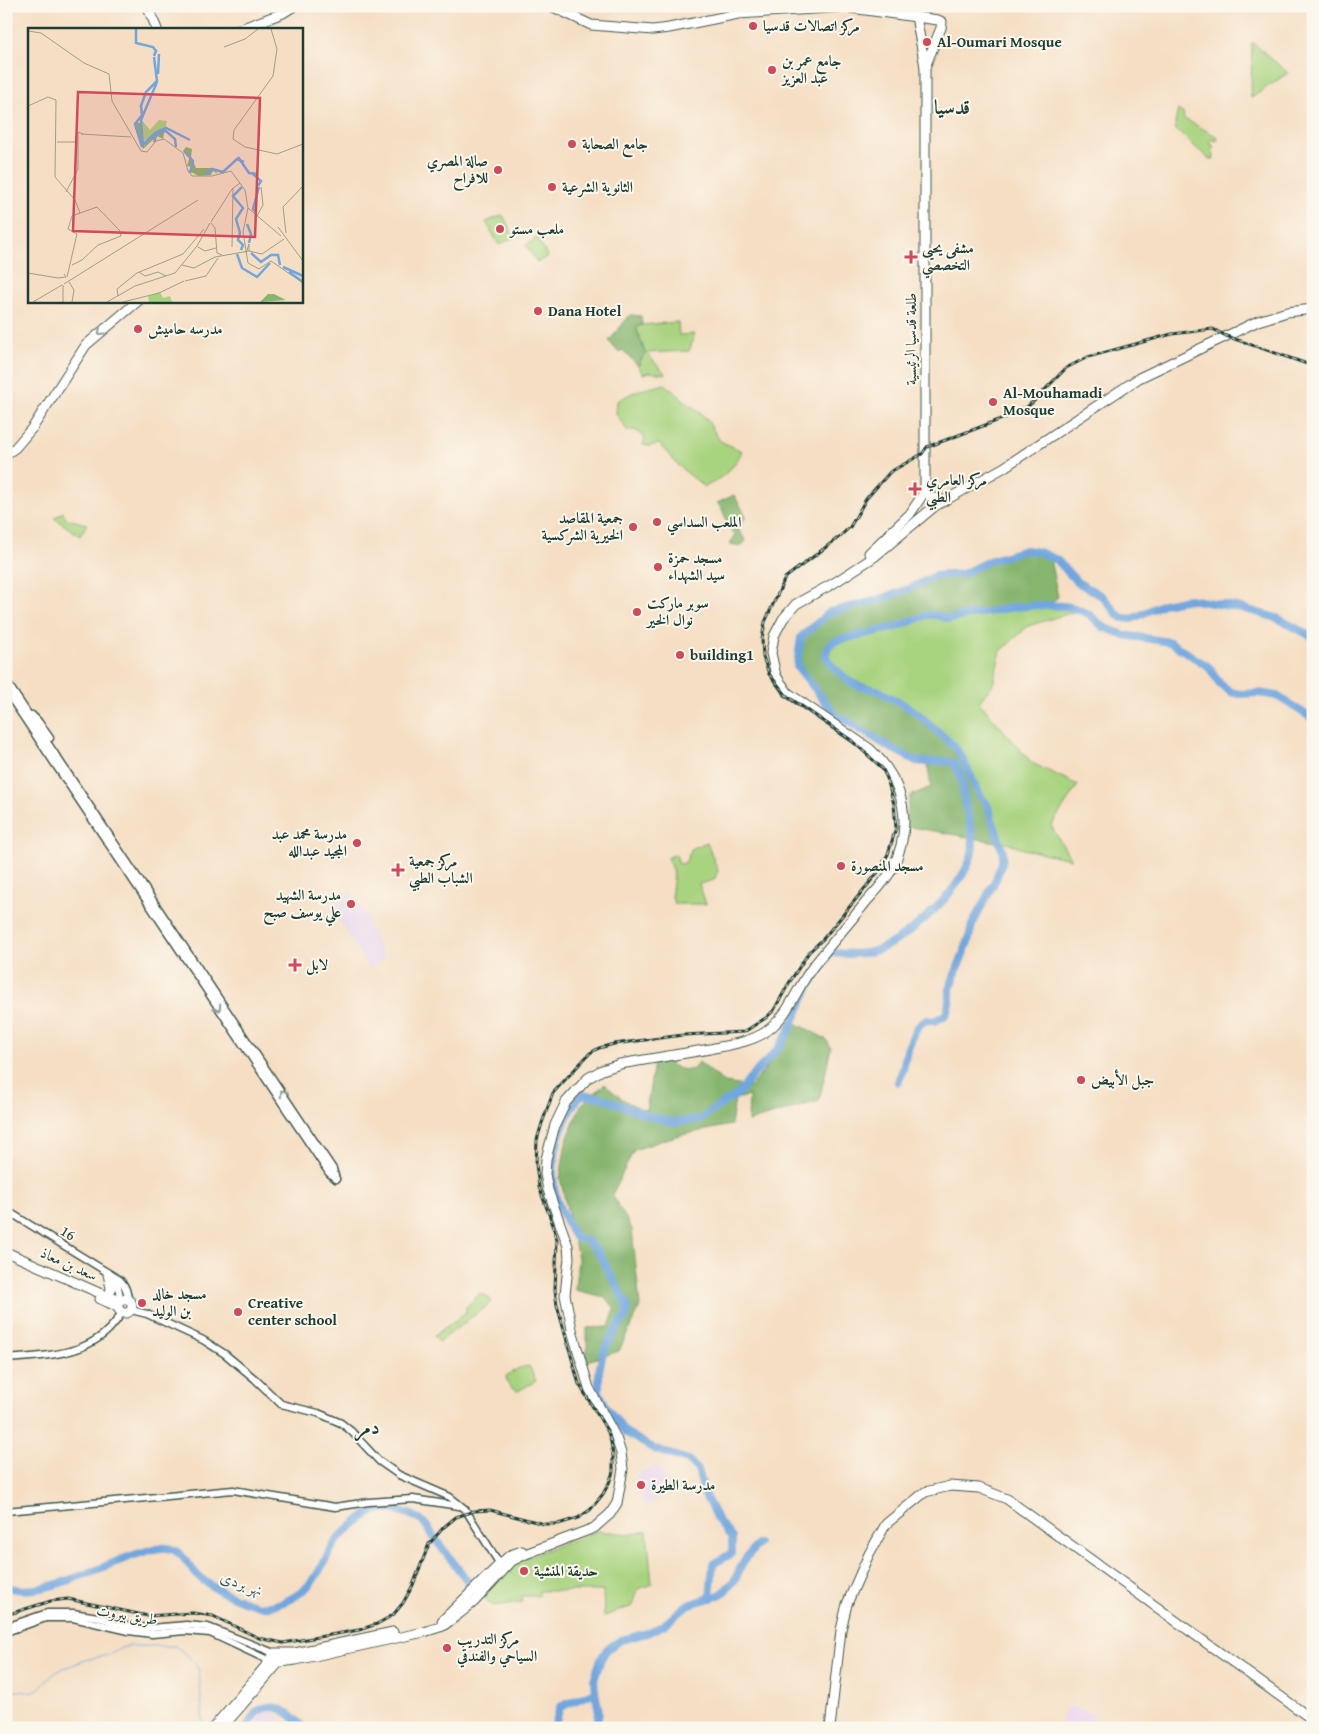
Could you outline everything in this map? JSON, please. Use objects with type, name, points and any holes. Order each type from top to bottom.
[{"type":"main road","points":[[147,6],[157,28]]},
{"type":"main road","points":[[243,28],[283,13],[294,6]]},
{"type":"main road","points":[[551,6],[591,25],[653,30],[738,14],[844,7],[879,13],[916,16]]},
{"type":"main road","name":"طلعة قدسيا الرئيسية","points":[[925,67],[942,22],[916,16],[925,67],[925,491]]},
{"type":"main road","points":[[6,454],[15,448],[34,427],[86,345],[137,302]]},
{"type":"main road","points":[[212,1728],[276,1656],[440,1622],[502,1567],[528,1553],[594,1528],[610,1514],[617,1503],[623,1461],[619,1446],[589,1388],[568,1314],[565,1288],[569,1252],[566,1238],[546,1182],[545,1167],[548,1150],[561,1110],[573,1093],[594,1074],[620,1064],[740,1043],[763,1033],[777,1022],[792,1003],[813,966],[891,870],[903,836],[904,817],[901,796],[889,770],[870,749],[788,693],[776,676],[771,653],[774,636],[783,619],[796,604],[834,583],[874,557],[943,500],[1003,468],[1139,378],[1258,321],[1287,312],[1313,309]]},
{"type":"main road","points":[[860,566],[869,554],[900,525],[925,491],[931,497],[943,500]]},
{"type":"main road","points":[[914,507],[927,512]]},
{"type":"main road","name":"سعد بن معاذ","points":[[6,1252],[109,1297],[124,1306]]},
{"type":"main road","name":"سعد بن معاذ","points":[[6,1258],[124,1306]]},
{"type":"main road","points":[[109,1297],[112,1276]]},
{"type":"main road","points":[[830,1728],[841,1630],[845,1612],[869,1554],[886,1524],[925,1492],[950,1486],[979,1488],[1007,1499],[1313,1720]]},
{"type":"main road","points":[[222,1728],[280,1662],[424,1632],[443,1626],[474,1602],[502,1567]]},
{"type":"main road","points":[[276,1656],[280,1662]]},
{"type":"street","points":[[6,681],[333,1169],[336,1179],[329,1173],[257,1067],[6,691]]},
{"type":"street","name":"16","points":[[6,1210],[124,1284],[127,1291],[124,1306]]},
{"type":"street","points":[[6,1359],[81,1349],[115,1325],[124,1306],[147,1314],[203,1340],[225,1354],[281,1404],[318,1413],[341,1423],[379,1461],[399,1475],[450,1497],[459,1506]]},
{"type":"street","points":[[6,1511],[233,1490],[335,1507],[412,1499],[459,1506],[465,1509],[502,1567]]},
{"type":"street","points":[[6,1628],[47,1613],[73,1613],[98,1617],[129,1626],[151,1628],[186,1625],[208,1627],[276,1656]]},
{"type":"street","name":"طريق بيروت","points":[[6,1632],[46,1618],[73,1618],[128,1631],[152,1634],[185,1631],[210,1633],[276,1656]]},
{"type":"shaded area","points":[[351,891],[370,923],[368,925],[385,959],[368,968],[331,906]]},
{"type":"shaded area","points":[[658,1465],[671,1491],[645,1506],[634,1482],[637,1474]]},
{"type":"shaded area","points":[[1066,1706],[1094,1714],[1091,1728],[1060,1728]]},
{"type":"shaded area","points":[[273,1711],[287,1728],[253,1728],[259,1715]]},
{"type":"green space","points":[[1252,42],[1288,73],[1251,98]]},
{"type":"green space","points":[[1178,110],[1184,114],[1183,118],[1218,137],[1217,141],[1211,139],[1210,144],[1213,145],[1214,159],[1209,159],[1176,130],[1175,123]]},
{"type":"green space","name":"ملعب مستو","points":[[503,215],[514,237],[499,245],[486,222]]},
{"type":"green space","points":[[537,238],[548,257],[537,262],[526,245]]},
{"type":"green space","points":[[630,315],[641,316],[642,325],[636,328],[645,353],[638,366],[623,350],[618,352],[609,341]]},
{"type":"green space","points":[[678,322],[679,335],[695,334],[689,351],[646,353],[666,374],[649,372],[643,374],[638,366],[645,352],[636,327]]},
{"type":"green space","points":[[665,384],[706,418],[720,441],[742,451],[727,472],[705,487],[681,468],[659,444],[643,445],[645,438],[635,430],[628,431],[616,414],[617,401],[636,391]]},
{"type":"green space","points":[[734,495],[746,516],[738,529],[746,541],[741,546],[730,544],[735,535],[729,528],[723,511],[717,503]]},
{"type":"green space","points":[[63,512],[67,519],[87,524],[80,536],[54,518]]},
{"type":"green space","points":[[1033,551],[1049,555],[1058,597],[1048,606],[971,614],[948,619],[930,615],[872,633],[834,641],[826,650],[827,659],[849,681],[884,694],[923,719],[958,752],[980,796],[991,809],[1002,843],[905,826],[910,796],[931,787],[927,762],[916,760],[837,717],[797,666],[801,637],[830,612],[879,600],[909,589],[935,576],[962,574],[1015,552]]},
{"type":"green space","points":[[1051,606],[1080,610],[1028,626],[1001,651],[993,684],[979,702],[1032,763],[1078,785],[1051,826],[1071,859],[1023,849],[999,840],[987,804],[980,796],[958,752],[942,735],[907,707],[871,688],[858,686],[849,681],[830,663],[825,654],[828,646],[834,641],[896,627],[930,615],[945,619],[997,611]]},
{"type":"green space","points":[[707,842],[718,871],[714,880],[699,884],[706,904],[675,904],[672,896],[673,873],[667,858],[676,854],[679,864],[685,863],[692,848]]},
{"type":"green space","points":[[794,1022],[826,1039],[831,1048],[819,1101],[748,1122],[749,1096],[735,1099],[731,1125],[676,1136],[634,1150],[612,1195],[632,1229],[640,1306],[619,1351],[587,1361],[587,1328],[609,1327],[615,1308],[604,1297],[575,1290],[578,1258],[560,1178],[566,1142],[581,1105],[605,1084],[624,1100],[646,1110],[654,1063],[666,1061],[679,1069],[692,1070],[699,1062],[725,1083],[750,1087],[781,1048]]},
{"type":"green space","points":[[480,1293],[488,1297],[492,1302],[439,1342],[434,1336],[466,1312],[466,1307]]},
{"type":"green space","points":[[529,1366],[536,1381],[518,1391],[508,1384],[506,1376],[519,1368]]},
{"type":"green space","points":[[597,1531],[632,1534],[647,1531],[652,1584],[638,1589],[633,1606],[604,1616],[603,1591],[539,1591],[539,1596],[521,1596],[522,1602],[493,1606],[481,1596],[513,1562]]},
{"type":"waterway","points":[[710,1598],[713,1564],[732,1553],[732,1538],[717,1519],[705,1495],[698,1470],[688,1460],[654,1449],[625,1432],[606,1407],[599,1392],[599,1371],[603,1353],[614,1332],[627,1315],[627,1305],[600,1255],[588,1241],[575,1237],[565,1218],[555,1193],[553,1179],[554,1164],[556,1149],[565,1120],[580,1096],[588,1095],[603,1098],[652,1117],[673,1122],[698,1120],[739,1093],[777,1050],[788,1033],[809,986],[831,953],[854,954],[872,952],[905,935],[948,895],[967,866],[973,847],[972,835],[962,782],[954,763],[947,761],[916,761],[842,718],[837,717],[797,666],[801,637],[830,612],[875,601],[909,589],[935,576],[962,574],[989,561],[1025,550],[1039,552],[1057,560],[1077,582],[1102,596],[1118,615],[1123,618],[1132,619],[1163,604],[1189,599],[1241,608],[1277,618],[1313,637]]},
{"type":"waterway","points":[[898,1082],[907,1050],[916,1029],[923,1022],[927,1020],[934,1021],[944,1016],[947,1012],[950,987],[968,942],[972,925],[995,881],[1002,863],[1003,852],[987,804],[980,796],[962,757],[954,746],[917,713],[901,703],[877,690],[858,686],[849,681],[834,668],[826,657],[826,651],[830,645],[838,640],[896,627],[926,615],[936,615],[948,619],[1015,607],[1064,606],[1089,614],[1103,627],[1124,635],[1170,642],[1209,667],[1220,684],[1231,692],[1277,696],[1313,719]]},
{"type":"waterway","name":"نهر بردى","points":[[6,1586],[21,1590],[40,1588],[82,1576],[144,1552],[168,1548],[179,1553],[204,1581],[232,1597],[263,1606],[276,1605],[289,1600],[310,1584],[329,1552],[344,1533],[364,1517],[384,1509],[405,1513],[423,1522],[473,1588]]},
{"type":"waterway","points":[[596,1728],[599,1712],[594,1680],[601,1659],[607,1649],[621,1640],[647,1633],[664,1625],[687,1605],[723,1593],[734,1581],[745,1559],[758,1544]]},
{"type":"waterway","points":[[6,1684],[16,1691],[31,1692],[38,1689],[55,1673],[64,1668],[89,1659],[109,1655],[121,1648],[128,1646],[175,1646],[187,1655],[199,1671],[203,1728]]},
{"type":"waterway","points":[[554,1728],[560,1707],[595,1692]]},
{"type":"waterway","points":[[247,1728],[256,1712],[272,1707],[284,1710],[304,1728]]},
{"type":"waterway","points":[[355,1728],[370,1728]]},
{"type":"railway","points":[[6,1615],[51,1601],[68,1599],[148,1616],[193,1613],[213,1616],[259,1638],[283,1643],[359,1630],[377,1624],[393,1615],[403,1603],[413,1585],[429,1544],[456,1517],[474,1511],[490,1510],[544,1524],[558,1524],[578,1518],[590,1510],[609,1483],[613,1472],[613,1456],[608,1432],[579,1384],[557,1305],[555,1290],[557,1240],[539,1187],[536,1164],[537,1140],[553,1093],[590,1053],[599,1048],[614,1044],[683,1035],[744,1032],[767,1017],[774,1010],[809,952],[823,939],[879,871],[888,854],[896,828],[894,804],[887,778],[882,768],[851,740],[787,696],[769,674],[763,657],[762,639],[765,622],[785,578],[850,527],[866,499],[890,472],[922,454],[927,447],[1007,417],[1027,407],[1066,368],[1088,357],[1172,334],[1213,329],[1226,336],[1313,366]]},
{"type":"place","name":"مركز اتصالات قدسيا","points":[[753,26]]},
{"type":"place","name":"Al-Oumari Mosque","points":[[927,42]]},
{"type":"place","name":"جامع عمر بن عبد العزيز","points":[[772,70]]},
{"type":"place","name":"جامع الصحابة","points":[[572,144]]},
{"type":"place","name":"صالة المصري للافراح","points":[[498,170]]},
{"type":"place","name":"الثانوية الشرعية","points":[[552,187]]},
{"type":"place","name":"ملعب مستو","points":[[500,229]]},
{"type":"place","name":"مشفى يحيى التخصصي","points":[[911,257]]},
{"type":"place","name":"Dana Hotel","points":[[538,311]]},
{"type":"place","name":"مدرسه حاميش","points":[[138,329]]},
{"type":"place","name":"Al-Mouhamadi Mosque","points":[[993,402]]},
{"type":"place","name":"مركز العامري الطبي","points":[[915,489]]},
{"type":"place","name":"الملعب السداسي","points":[[657,522]]},
{"type":"place","name":"جمعية المقاصد الخيرية الشركسية","points":[[633,527]]},
{"type":"place","name":"مسجد حمزة سيد الشهداء","points":[[658,567]]},
{"type":"place","name":"سوبر ماركت نوال الخير","points":[[637,612]]},
{"type":"place","name":"building1","points":[[680,655]]},
{"type":"place","name":"مدرسة محمد عبد المجيد عبدالله","points":[[357,843]]},
{"type":"place","name":"مسجد المنصورة","points":[[841,866]]},
{"type":"place","name":"مركز جمعية الشباب الطبي","points":[[398,870]]},
{"type":"place","name":"مدرسة الشهيد علي يوسف صبح","points":[[351,904]]},
{"type":"place","name":"لابل","points":[[295,965]]},
{"type":"place","name":"جبل الأبيض","points":[[1081,1080]]},
{"type":"place","name":"مسجد خالد بن الوليد","points":[[142,1303]]},
{"type":"place","name":"Creative center school","points":[[238,1312]]},
{"type":"place","name":"مدرسة الطيرة","points":[[641,1485]]},
{"type":"place","name":"حديقة المنشية","points":[[524,1571]]},
{"type":"place","name":"مركز التدريب السياحي والفندقي","points":[[447,1648]]},
{"type":"district","name":"قدسيا","points":[[952,107]]},
{"type":"district","name":"دمر","points":[[367,1427]]}]
